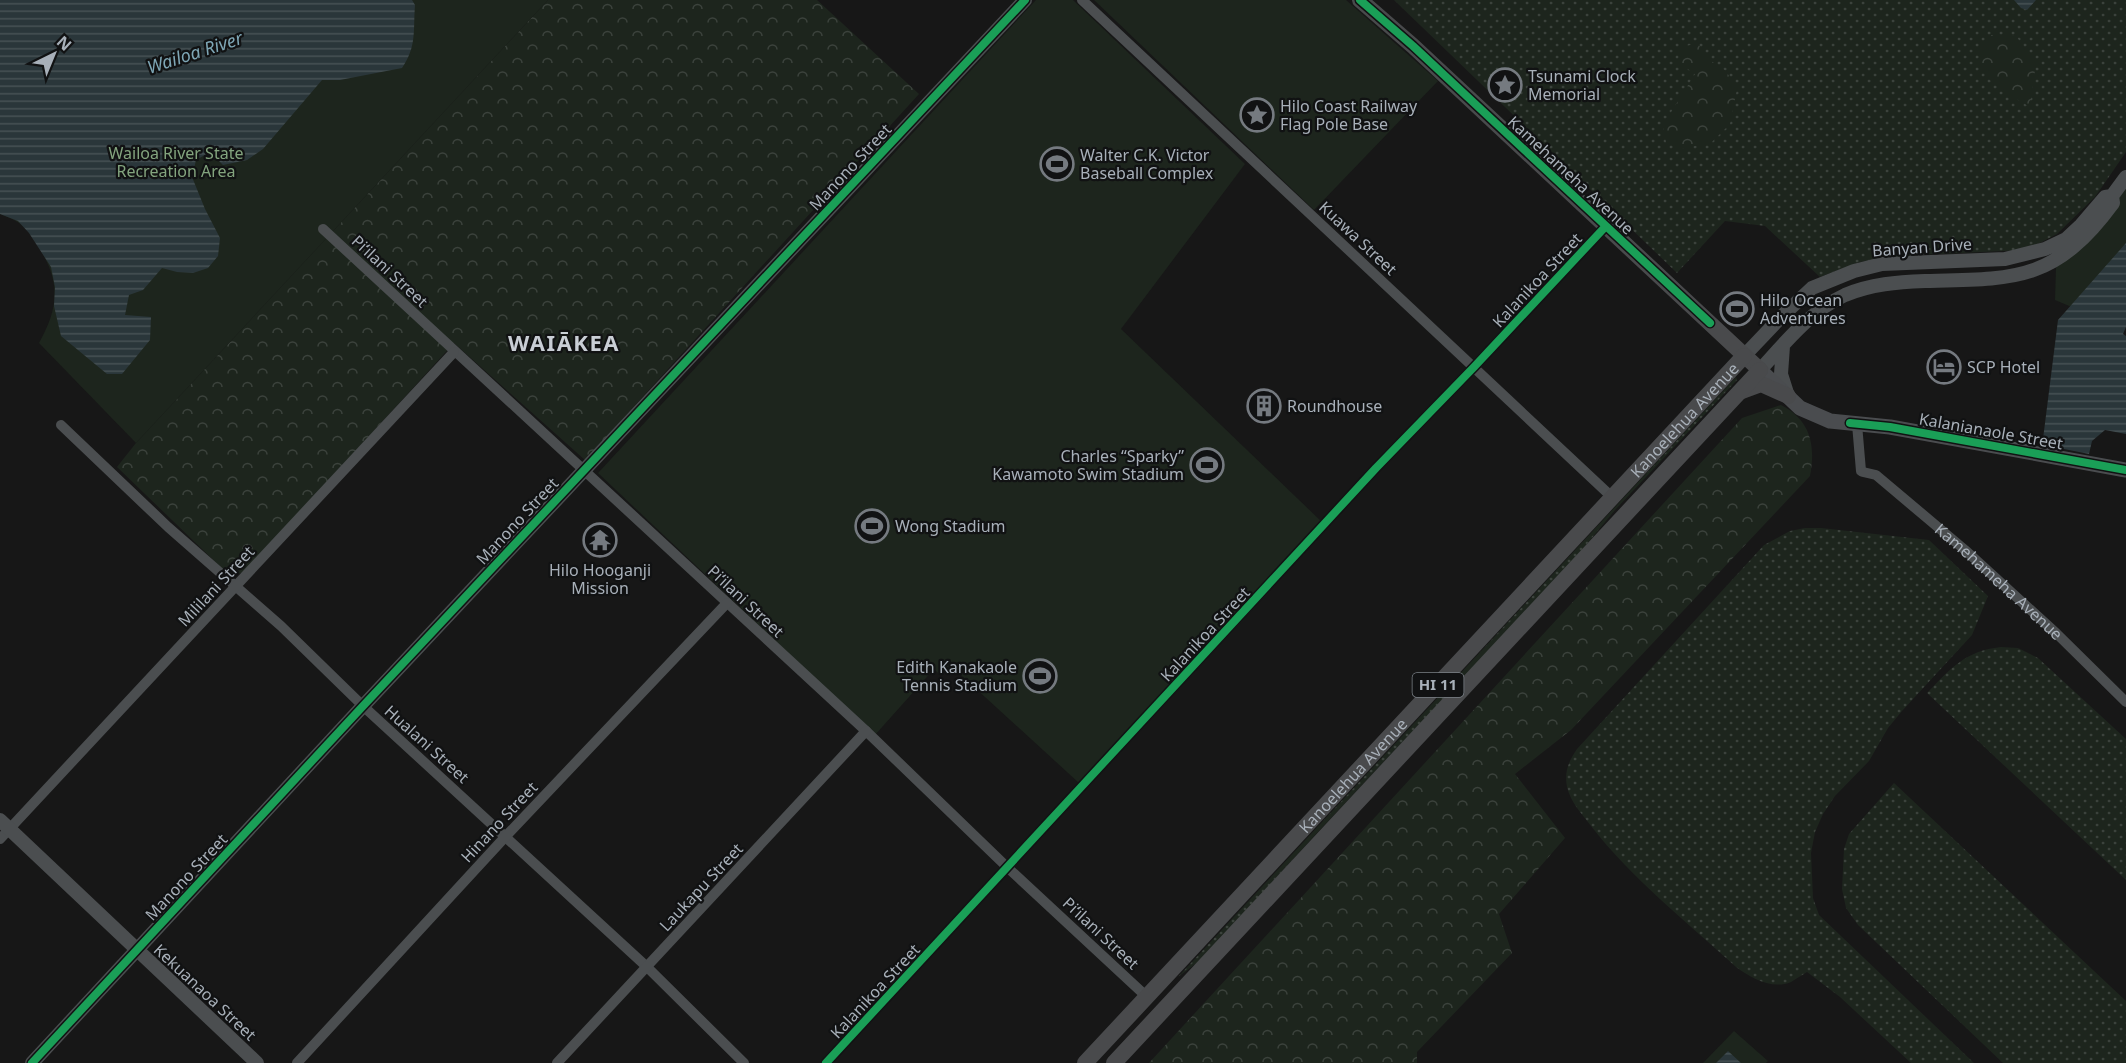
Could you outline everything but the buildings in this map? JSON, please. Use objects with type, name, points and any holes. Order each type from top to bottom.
[{"type":"main road","name":"Kamehameha Avenue","points":[[1360,0],[1413,46],[1760,370]]},
{"type":"main road","name":"Kamehameha Avenue","points":[[1370,0],[1413,46]]},
{"type":"main road","name":"Kanoelehua Avenue","points":[[1085,1063],[1744,356]]},
{"type":"main road","name":"Kanoelehua Avenue","points":[[1114,1063],[1760,370]]},
{"type":"main road","name":"Kalanianaole Street","points":[[1760,370],[1800,408],[1821,418],[1890,427],[2126,470]]},
{"type":"main road","points":[[1739,393],[1761,384],[1788,396]]},
{"type":"main road","points":[[1142,1032],[1148,1010],[1147,997],[1161,994],[1196,977]]},
{"type":"street","name":"Manono Street","points":[[32,1063],[363,706],[1025,0]]},
{"type":"street","name":"Kuawa Street","points":[[1082,0],[1613,498]]},
{"type":"street","name":"Banyan Drive","points":[[1760,370],[1823,307],[1859,290],[1898,282],[2009,278],[2044,267],[2074,247],[2091,231],[2113,203],[2112,196],[2126,177]]},
{"type":"street","name":"Banyan Drive","points":[[1744,356],[1812,288],[1854,271],[1882,264],[2005,259],[2045,249],[2066,239],[2105,197],[2112,196]]},
{"type":"street","name":"Kalanikoa Street","points":[[826,1063],[1376,468],[1474,368],[1606,226]]},
{"type":"street","name":"Pi‘ilani Street","points":[[323,229],[866,731],[1008,868],[1147,997]]},
{"type":"street","points":[[1783,346],[1781,374],[1788,396]]},
{"type":"street","name":"Mililani Street","points":[[3,829],[235,588],[454,352]]},
{"type":"street","name":"Hualani Street","points":[[61,424],[168,527],[281,626],[363,706],[647,967],[744,1063]]},
{"type":"street","name":"Kamehameha Avenue","points":[[1854,424],[1862,472],[1876,475],[1953,540],[2056,633],[2126,702]]},
{"type":"street","name":"Hinano Street","points":[[297,1063],[506,836],[727,603]]},
{"type":"street","name":"Laukapu Street","points":[[557,1063],[866,731]]},
{"type":"street","name":"Kekuanaoa Street","points":[[3,829],[257,1063]]},
{"type":"green space","name":"Wailoa River State Recreation Area","points":[[0,0],[548,0],[136,443],[39,343],[54,306],[55,294],[51,271],[27,230],[14,220],[0,214]]},
{"type":"green space","points":[[548,0],[817,0],[919,94],[585,460],[454,343],[245,572],[230,576],[117,467],[136,443]]},
{"type":"green space","points":[[1036,0],[1073,0],[1245,164],[1121,329],[1323,523],[1079,783],[950,665],[940,675],[934,669],[875,735],[598,473]]},
{"type":"green space","points":[[1094,0],[1346,0],[1438,81],[1314,210]]},
{"type":"green space","points":[[1394,0],[2126,0],[2126,152],[2095,197],[2057,234],[2026,250],[1915,255],[1860,262],[1820,277],[1765,226],[1725,221],[1677,273]]},
{"type":"green space","points":[[1987,35],[2016,36],[2036,63],[2030,107],[1997,86],[1984,72],[1980,54]]},
{"type":"green space","points":[[1698,43],[1705,57],[1726,71],[1737,89],[1730,124],[1712,142],[1682,149],[1666,142],[1663,125],[1695,74],[1679,63],[1678,48]]},
{"type":"green space","points":[[2126,182],[2126,257],[2074,308],[2055,300],[2056,268],[2064,254]]},
{"type":"green space","points":[[1736,377],[1737,380],[1615,510],[1572,562],[1236,922],[1198,962],[1178,977]]},
{"type":"green space","points":[[1781,405],[1799,418],[1809,434],[1812,454],[1810,476],[1571,730],[1515,774],[1565,838],[1499,914],[1512,953],[1417,1052],[1417,1063],[1149,1063],[1742,418]]},
{"type":"green space","points":[[1805,528],[1929,540],[1988,596],[1972,635],[1902,711],[1888,728],[1869,761],[1835,796],[1815,832],[1811,853],[1813,898],[1819,915],[1974,1063],[1911,1063],[1840,997],[1807,972],[1791,982],[1776,985],[1755,979],[1736,967],[1660,900],[1624,864],[1581,813],[1567,787],[1567,771],[1577,749],[1764,545],[1790,531]]},
{"type":"green space","points":[[2001,647],[2018,648],[2038,658],[2126,739],[2126,880],[1927,693],[1951,669],[1968,657],[1978,652]]},
{"type":"green space","points":[[1894,783],[2126,1001],[2126,1063],[2003,1063],[1858,925],[1846,908],[1842,889],[1844,849],[1849,834]]},
{"type":"green space","points":[[1734,1031],[1768,1061],[1766,1063],[1703,1063]]},
{"type":"water","name":"Wailoa River State Recreation Area","points":[[0,0],[412,0],[415,5],[410,53],[402,68],[340,80],[322,80],[263,149],[247,160],[223,165],[210,152],[196,160],[192,177],[220,238],[218,256],[208,268],[193,273],[162,268],[143,290],[129,295],[125,315],[151,317],[150,340],[122,374],[107,374],[61,336],[54,306],[55,287],[51,267],[29,233],[18,221],[0,214]]},
{"type":"water","points":[[2014,0],[2036,0],[2027,10],[2021,8]]},
{"type":"water","points":[[2126,243],[2126,327],[2123,334],[2126,336],[2126,434],[2105,430],[2092,441],[2089,454],[2049,446],[2043,439],[2058,320]]},
{"type":"water","points":[[1728,1051],[1741,1063],[1716,1063]]},
{"type":"cycle path","points":[[32,1063],[363,706],[1025,0]]},
{"type":"cycle path","points":[[1360,0],[1413,46],[1710,323]]},
{"type":"cycle path","points":[[826,1063],[1376,468],[1606,226]]},
{"type":"cycle path","points":[[1850,423],[1890,427],[2126,470]]},
{"type":"place","name":"Tsunami Clock Memorial","points":[[1505,85]]},
{"type":"place","name":"Hilo Coast Railway Flag Pole Base","points":[[1257,115]]},
{"type":"place","name":"Walter C.K. Victor Baseball Complex","points":[[1057,164]]},
{"type":"place","name":"Hilo Ocean Adventures","points":[[1737,309]]},
{"type":"place","name":"SCP Hotel","points":[[1944,367]]},
{"type":"place","name":"Roundhouse","points":[[1264,406]]},
{"type":"place","name":"Charles “Sparky” Kawamoto Swim Stadium","points":[[1207,465]]},
{"type":"place","name":"Wong Stadium","points":[[872,526]]},
{"type":"place","name":"Hilo Hooganji Mission","points":[[600,540]]},
{"type":"place","name":"Edith Kanakaole Tennis Stadium","points":[[1040,676]]},
{"type":"district","name":"WAIĀKEA","points":[[564,343]]},
{"type":"water label","name":"Wailoa River","points":[[195,53]]}]
